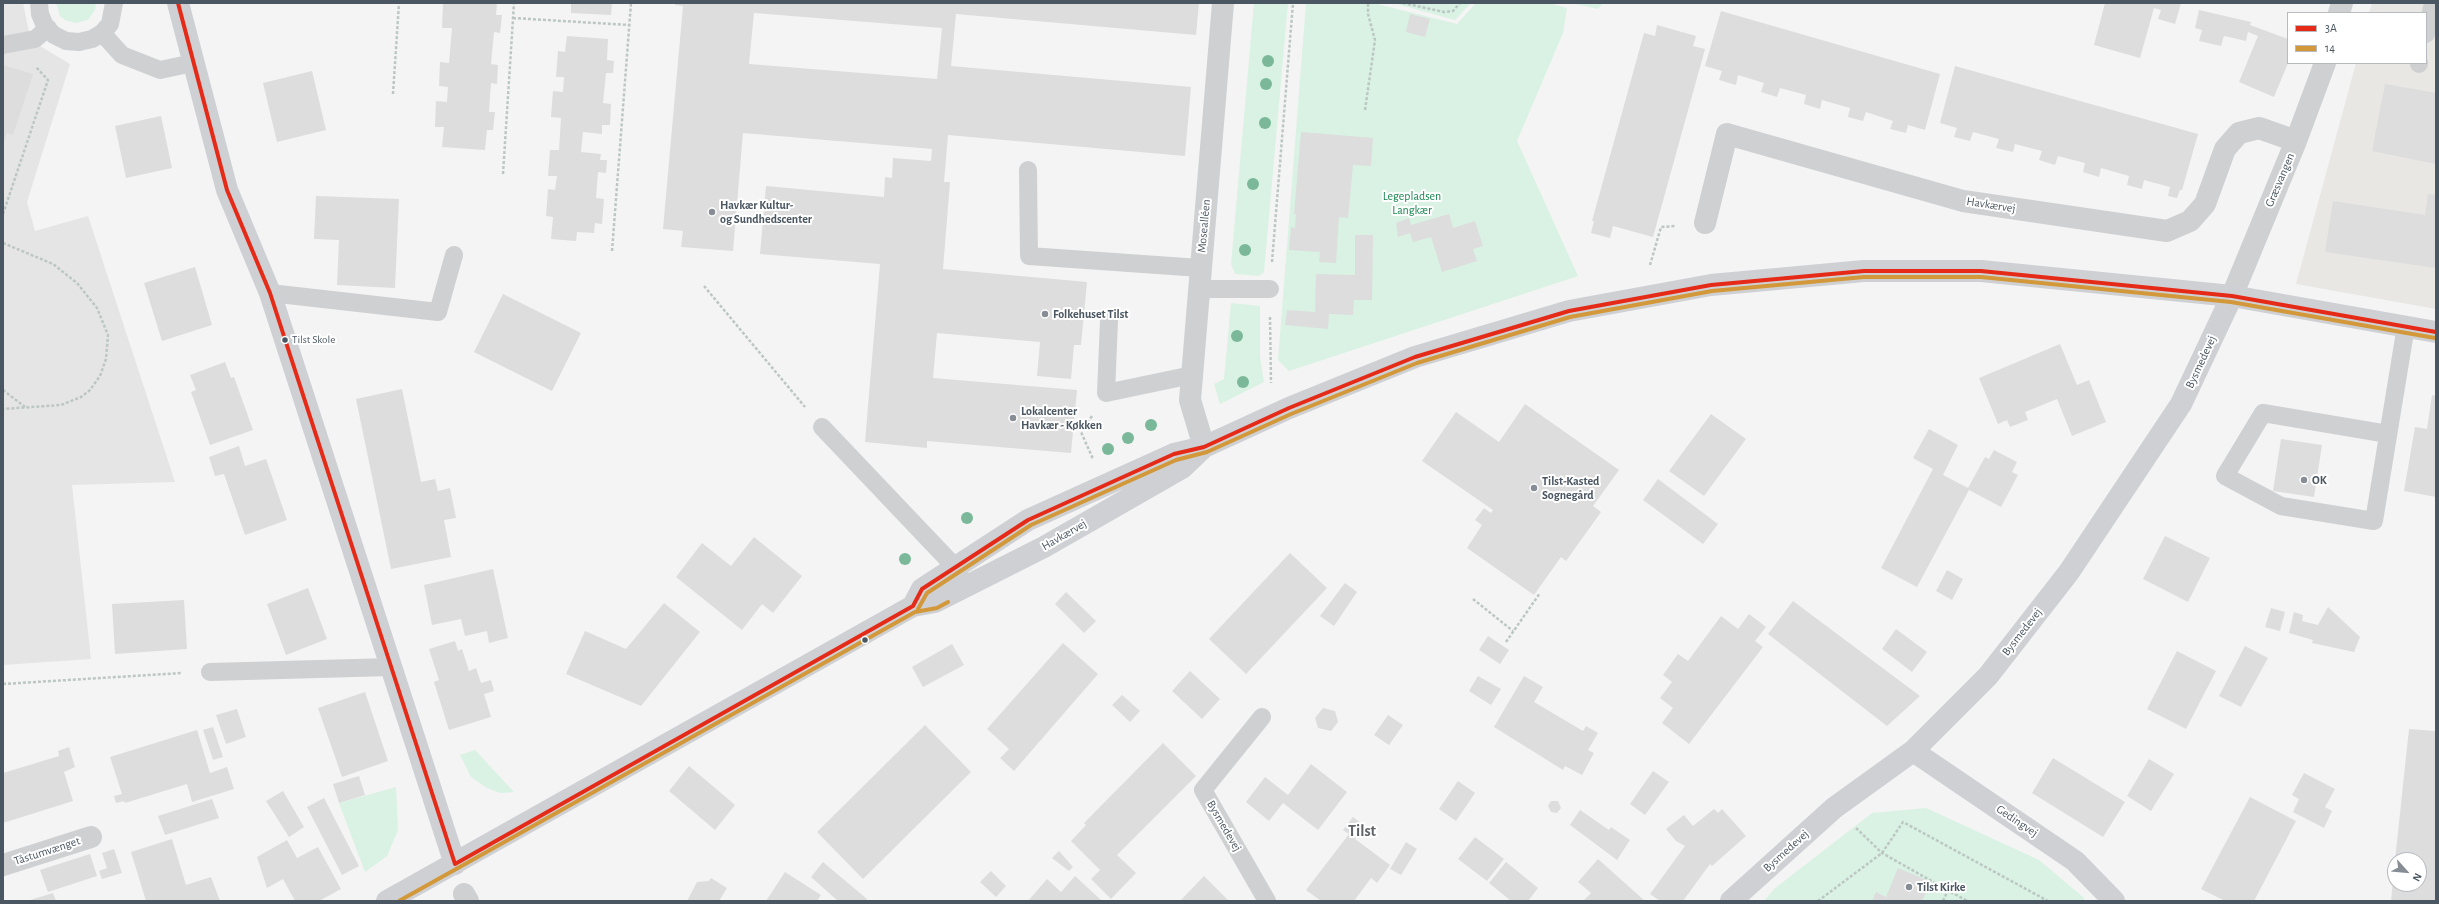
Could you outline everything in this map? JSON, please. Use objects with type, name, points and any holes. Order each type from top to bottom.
[{"type":"street","points":[[178,3],[227,190],[270,293],[455,864]]},
{"type":"street","name":"Mosealléen","points":[[1204,447],[1190,400],[1223,3]]},
{"type":"street","name":"Græsvangen","points":[[2232,296],[2296,141],[2325,64]]},
{"type":"street","name":"Havkærvej","points":[[1705,223],[1727,134],[1963,201],[2167,231],[2190,221],[2205,204],[2224,149],[2239,133],[2259,128],[2296,141]]},
{"type":"street","name":"Havkærvej","points":[[913,606],[922,589],[1028,520],[1174,454],[1204,447],[1281,412],[1415,358],[1569,311],[1711,285],[1856,272],[1981,271],[2232,296],[2436,332]]},
{"type":"street","name":"Bysmedevej","points":[[1731,901],[1834,808],[1913,751],[1988,676],[2069,572],[2182,404],[2232,296]]},
{"type":"street","name":"Havkærvej","points":[[387,901],[913,606],[935,602],[967,588],[1182,468],[1204,447]]},
{"type":"street","name":"Gedingvej","points":[[1913,751],[2075,861],[2114,901]]},
{"type":"street","name":"Tåstumvænget","points":[[3,865],[91,836]]},
{"type":"lane","points":[[39,3],[40,14],[54,35],[66,41],[79,42],[92,39],[102,33],[110,24],[114,3]]},
{"type":"lane","points":[[2427,30],[2433,3]]},
{"type":"lane","points":[[9,44],[35,39],[48,28]]},
{"type":"lane","points":[[102,33],[122,55],[160,70],[193,63]]},
{"type":"lane","points":[[1028,170],[1028,256],[1270,290]]},
{"type":"lane","points":[[270,293],[438,312],[454,256]]},
{"type":"lane","points":[[1109,321],[1106,393],[1192,375]]},
{"type":"lane","points":[[2388,434],[2263,413],[2225,476],[2281,506],[2374,521],[2406,326]]},
{"type":"lane","points":[[822,427],[955,567],[967,588]]},
{"type":"lane","points":[[210,672],[391,667]]},
{"type":"lane","name":"Bysmedevej","points":[[1262,717],[1203,790],[1267,901]]},
{"type":"path","points":[[393,94],[399,3]]},
{"type":"path","points":[[503,174],[514,3]]},
{"type":"path","points":[[612,251],[631,3]]},
{"type":"path","points":[[1281,412],[1270,381],[1270,290],[1293,3]]},
{"type":"path","points":[[1365,110],[1375,40],[1368,14],[1368,3]]},
{"type":"path","points":[[1403,3],[1444,12],[1453,11],[1460,3]]},
{"type":"path","points":[[513,18],[629,25]]},
{"type":"path","points":[[3,214],[48,80],[9,44]]},
{"type":"path","points":[[1640,298],[1660,227],[1705,223]]},
{"type":"path","points":[[3,243],[53,264],[77,283],[97,308],[108,335],[106,359],[100,376],[90,390],[81,397],[61,405],[3,409]]},
{"type":"path","points":[[704,286],[822,427]]},
{"type":"path","points":[[3,390],[25,408]]},
{"type":"path","points":[[1105,484],[1081,432],[1106,393]]},
{"type":"path","points":[[1506,642],[1540,593]]},
{"type":"path","points":[[1473,599],[1513,631]]},
{"type":"path","points":[[3,684],[210,672]]},
{"type":"path","points":[[1834,808],[1882,853],[1967,901]]},
{"type":"path","points":[[1818,901],[1882,853],[1903,822],[2048,901]]},
{"type":"path","points":[[1943,901],[1948,890]]},
{"type":"shaded area","points":[[3,3],[23,3],[29,32],[40,46],[70,64],[27,202],[35,231],[88,216],[175,482],[72,485],[91,659],[3,665]]},
{"type":"shaded area","points":[[2372,3],[2436,3],[2436,309],[2296,284],[2356,64],[2427,64],[2427,12],[2369,12]]},
{"type":"green space","points":[[56,3],[96,3],[95,10],[88,20],[76,23],[65,20],[60,16]]},
{"type":"green space","points":[[1254,3],[1288,3],[1264,272],[1259,276],[1235,274],[1231,264]]},
{"type":"green space","name":"Legepladsen Langkær","points":[[1306,3],[1373,3],[1457,24],[1476,3],[1549,3],[1567,8],[1563,33],[1517,141],[1578,276],[1289,371],[1278,360]]},
{"type":"green space","points":[[1393,3],[1471,3],[1455,20]]},
{"type":"green space","points":[[1571,3],[1603,3],[1598,9]]},
{"type":"green space","points":[[1231,303],[1260,306],[1260,357],[1264,382],[1220,404],[1214,384],[1224,379]]},
{"type":"green space","points":[[475,750],[514,792],[500,793],[487,788],[471,777],[460,755]]},
{"type":"green space","points":[[396,787],[398,830],[387,856],[365,872],[339,803]]},
{"type":"green space","points":[[1926,808],[2039,860],[2083,897],[2085,901],[1764,901],[1774,889],[1872,813]]},
{"type":"building","points":[[443,3],[497,3],[496,15],[502,15],[500,33],[494,32],[491,64],[498,65],[497,84],[491,83],[489,112],[495,112],[493,130],[487,130],[485,150],[442,147],[444,127],[435,127],[436,101],[447,102],[448,87],[439,86],[440,62],[449,63],[452,28],[442,28]]},
{"type":"building","points":[[571,3],[612,3],[611,15],[571,13]]},
{"type":"building","points":[[675,3],[1199,3],[1196,35],[956,14],[951,66],[1191,87],[1185,156],[948,135],[944,182],[950,182],[943,269],[1087,282],[1081,345],[1074,345],[1071,379],[1037,376],[1040,342],[937,333],[933,378],[1077,390],[1071,453],[927,441],[927,448],[865,442],[880,264],[760,254],[766,186],[884,197],[885,177],[892,178],[893,158],[931,161],[932,149],[743,133],[733,251],[681,247],[683,231],[663,229],[683,6],[675,5]],"holes":[[[754,13],[942,28],[937,79],[749,64]]]},
{"type":"building","points":[[2105,3],[2181,3],[2175,24],[2158,19],[2161,10],[2154,8],[2140,58],[2094,45]]},
{"type":"building","points":[[2199,10],[2251,22],[2250,25],[2287,39],[2288,64],[2274,97],[2239,82],[2258,36],[2248,32],[2246,41],[2224,36],[2221,46],[2199,41],[2202,30],[2195,28]]},
{"type":"building","points":[[1721,11],[1940,74],[1925,130],[1908,125],[1906,133],[1890,129],[1893,121],[1866,112],[1863,121],[1848,117],[1850,108],[1822,100],[1820,109],[1804,104],[1806,95],[1780,88],[1777,97],[1761,92],[1764,83],[1738,75],[1736,85],[1719,80],[1722,71],[1705,66]]},
{"type":"building","points":[[1410,14],[1430,19],[1425,37],[1406,32]]},
{"type":"building","points":[[1657,25],[1696,36],[1693,46],[1705,49],[1653,237],[1613,226],[1610,238],[1591,233],[1594,221],[1592,221],[1644,33],[1655,36]]},
{"type":"building","points":[[567,36],[608,39],[607,60],[614,61],[613,73],[606,73],[603,103],[611,104],[610,125],[602,125],[602,134],[583,132],[581,152],[601,154],[600,160],[607,160],[606,173],[598,172],[596,198],[604,199],[602,224],[595,223],[594,233],[577,232],[576,241],[551,239],[553,217],[546,216],[548,189],[555,190],[557,176],[548,176],[550,150],[559,150],[561,118],[551,117],[553,91],[563,92],[564,77],[556,77],[558,51],[565,52]]},
{"type":"building","points":[[3,65],[33,74],[13,135],[7,133],[3,144]]},
{"type":"building","points":[[1955,66],[2198,134],[2182,190],[2180,190],[2177,198],[2168,196],[2170,187],[2144,180],[2142,189],[2127,185],[2129,176],[2101,168],[2099,177],[2083,172],[2085,163],[2058,156],[2055,165],[2039,160],[2042,151],[2015,144],[2013,152],[1996,148],[1999,139],[1973,132],[1970,141],[1954,137],[1957,128],[1940,123]]},
{"type":"building","points":[[312,71],[326,130],[277,142],[263,83]]},
{"type":"building","points":[[2385,84],[2436,93],[2436,164],[2372,151]]},
{"type":"building","points":[[161,116],[172,168],[126,178],[115,126]]},
{"type":"building","points":[[1301,132],[1373,138],[1371,166],[1353,165],[1348,218],[1339,217],[1336,263],[1319,262],[1320,252],[1289,250],[1291,227],[1295,228],[1296,214],[1294,214]]},
{"type":"building","points":[[2428,194],[2436,195],[2436,268],[2325,252],[2333,201],[2425,215]]},
{"type":"building","points":[[316,196],[399,199],[395,288],[337,285],[339,240],[314,239]]},
{"type":"building","points":[[1449,214],[1453,228],[1475,221],[1483,246],[1473,249],[1477,261],[1442,272],[1431,237],[1413,242],[1410,233],[1398,237],[1396,223],[1409,218],[1411,225]]},
{"type":"building","points":[[1355,235],[1373,235],[1372,300],[1354,300],[1353,315],[1329,314],[1328,329],[1285,325],[1287,310],[1315,312],[1316,274],[1355,275]]},
{"type":"building","points":[[195,267],[212,325],[162,341],[144,283]]},
{"type":"building","points":[[503,294],[581,333],[552,391],[474,352]]},
{"type":"building","points":[[2060,344],[2077,385],[2089,380],[2106,422],[2072,436],[2057,399],[2025,412],[2028,420],[2010,427],[2007,420],[1998,424],[1979,378]]},
{"type":"building","points":[[225,362],[231,378],[234,377],[253,430],[210,445],[191,392],[196,390],[190,375]]},
{"type":"building","points":[[402,389],[421,482],[435,479],[438,491],[450,488],[456,518],[444,520],[451,557],[391,569],[356,399]]},
{"type":"building","points":[[2432,395],[2436,396],[2436,497],[2404,491],[2415,427],[2427,429]]},
{"type":"building","name":"Tilst-Kasted Sognegård","points":[[1525,404],[1619,470],[1593,506],[1601,512],[1566,561],[1561,557],[1534,595],[1467,548],[1482,525],[1475,520],[1484,508],[1491,513],[1493,510],[1422,461],[1456,412],[1499,442]]},
{"type":"building","points":[[1711,414],[1746,439],[1704,496],[1669,471]]},
{"type":"building","points":[[1929,429],[1958,445],[1943,475],[1968,488],[1985,457],[1989,459],[1994,450],[2017,462],[2012,472],[2018,475],[2001,507],[1969,490],[1917,587],[1881,568],[1933,469],[1913,458]]},
{"type":"building","points":[[2281,439],[2322,445],[2314,497],[2273,491]]},
{"type":"building","points":[[239,446],[245,466],[266,459],[287,520],[245,535],[224,474],[215,476],[209,457]]},
{"type":"building","points":[[1658,479],[1718,524],[1703,544],[1643,500]]},
{"type":"building","points":[[2165,536],[2210,558],[2188,602],[2143,579]]},
{"type":"building","points":[[754,537],[802,576],[773,613],[762,604],[742,630],[676,577],[702,543],[731,566]]},
{"type":"building","points":[[1290,553],[1327,588],[1246,674],[1209,639]]},
{"type":"building","points":[[493,569],[508,638],[489,643],[487,631],[465,636],[461,619],[432,625],[424,585]]},
{"type":"building","points":[[1947,570],[1963,579],[1952,600],[1936,591]]},
{"type":"building","points":[[1345,583],[1357,592],[1334,626],[1320,616]]},
{"type":"building","points":[[308,588],[327,639],[286,655],[267,604]]},
{"type":"building","points":[[1066,592],[1096,621],[1084,633],[1055,604]]},
{"type":"building","points":[[184,600],[187,649],[115,654],[112,604]]},
{"type":"building","points":[[1793,601],[1920,696],[1887,726],[1768,634]]},
{"type":"building","points":[[664,603],[700,632],[641,706],[566,674],[585,631],[626,649]]},
{"type":"building","points":[[2328,607],[2360,637],[2354,652],[2312,643],[2313,640],[2289,633],[2294,612],[2303,615],[2302,621],[2318,625]]},
{"type":"building","points":[[2271,608],[2285,612],[2280,631],[2265,627]]},
{"type":"building","points":[[1749,614],[1766,627],[1755,641],[1763,647],[1689,744],[1662,723],[1673,708],[1660,698],[1672,682],[1663,675],[1678,654],[1688,661],[1721,616],[1738,629]]},
{"type":"building","points":[[1896,629],[1927,652],[1912,672],[1882,649]]},
{"type":"building","points":[[1488,636],[1509,650],[1500,664],[1479,650]]},
{"type":"building","points":[[455,641],[458,651],[462,649],[469,671],[476,668],[481,683],[491,680],[494,691],[484,694],[491,717],[449,730],[434,682],[439,680],[429,649]]},
{"type":"building","points":[[1063,643],[1098,674],[1014,771],[1000,758],[1009,749],[987,729]]},
{"type":"building","points":[[952,644],[964,665],[923,687],[912,667]]},
{"type":"building","points":[[2245,646],[2268,658],[2241,707],[2219,696]]},
{"type":"building","points":[[2177,651],[2216,671],[2186,729],[2147,709]]},
{"type":"building","points":[[1190,671],[1220,699],[1202,719],[1172,691]]},
{"type":"building","points":[[1478,676],[1501,689],[1491,705],[1469,691]]},
{"type":"building","points":[[1524,676],[1543,687],[1534,702],[1583,731],[1586,726],[1598,733],[1588,750],[1594,753],[1582,775],[1565,766],[1563,770],[1494,727]]},
{"type":"building","points":[[365,692],[388,761],[342,777],[318,708]]},
{"type":"building","points":[[1122,695],[1140,711],[1130,722],[1112,705]]},
{"type":"building","points":[[1323,708],[1335,711],[1338,722],[1331,731],[1318,728],[1315,718]]},
{"type":"building","points":[[237,709],[246,737],[226,744],[216,715]]},
{"type":"building","points":[[1388,715],[1403,725],[1389,745],[1374,735]]},
{"type":"building","points":[[925,725],[971,772],[863,879],[817,832]]},
{"type":"building","points":[[213,727],[223,757],[213,760],[203,730]]},
{"type":"building","points":[[2409,729],[2436,731],[2436,901],[2391,901],[2392,892],[2427,892],[2427,852],[2396,852]]},
{"type":"building","points":[[197,730],[210,773],[227,767],[234,789],[192,802],[187,784],[125,803],[124,801],[116,803],[114,796],[122,794],[110,757]]},
{"type":"building","points":[[1163,743],[1196,776],[1117,855],[1136,873],[1111,899],[1091,879],[1100,870],[1071,841],[1086,825],[1084,823]]},
{"type":"building","points":[[69,747],[75,767],[64,772],[73,801],[3,823],[3,773],[59,756],[58,751]]},
{"type":"building","points":[[2053,758],[2125,802],[2103,837],[2032,793]]},
{"type":"building","points":[[2149,759],[2174,774],[2151,811],[2127,796]]},
{"type":"building","points":[[1311,764],[1347,792],[1318,830],[1283,803],[1269,821],[1246,802],[1265,777],[1288,795]]},
{"type":"building","points":[[689,766],[735,805],[715,830],[669,791]]},
{"type":"building","points":[[1653,771],[1669,782],[1645,815],[1630,804]]},
{"type":"building","points":[[2304,773],[2335,789],[2325,807],[2332,811],[2324,828],[2293,812],[2299,799],[2292,795]]},
{"type":"building","points":[[359,776],[365,795],[339,803],[333,784]]},
{"type":"building","points":[[1458,781],[1475,793],[1456,821],[1439,809]]},
{"type":"building","points":[[283,791],[304,827],[289,837],[266,801]]},
{"type":"building","points":[[2250,797],[2296,821],[2254,901],[2225,901],[2201,889]]},
{"type":"building","points":[[324,798],[359,866],[342,875],[307,807]]},
{"type":"building","points":[[212,799],[219,818],[165,835],[158,816]]},
{"type":"building","points":[[1551,801],[1558,801],[1561,808],[1557,813],[1551,812],[1548,806]]},
{"type":"building","points":[[1714,809],[1718,813],[1722,809],[1746,836],[1712,866],[1710,864],[1683,901],[1660,901],[1650,894],[1685,846],[1676,841],[1666,829],[1684,815],[1693,826]]},
{"type":"building","points":[[1580,810],[1609,830],[1611,827],[1630,840],[1617,860],[1570,825]]},
{"type":"building","points":[[1353,817],[1365,826],[1355,839],[1390,865],[1377,883],[1371,878],[1354,901],[1321,901],[1306,890],[1349,834],[1343,830]]},
{"type":"building","points":[[1475,837],[1504,859],[1487,881],[1458,859]]},
{"type":"building","points":[[172,839],[186,885],[211,877],[220,901],[146,901],[131,852]]},
{"type":"building","points":[[287,840],[297,858],[318,847],[341,889],[319,901],[295,901],[283,879],[267,888],[257,857]]},
{"type":"building","points":[[1406,842],[1417,849],[1401,875],[1390,869]]},
{"type":"building","points":[[114,849],[122,873],[102,879],[99,871],[107,868],[102,853]]},
{"type":"building","points":[[1059,851],[1073,867],[1069,871],[1052,858]]},
{"type":"building","points":[[90,854],[97,876],[48,892],[40,870]]},
{"type":"building","points":[[1598,859],[1645,901],[1583,901],[1591,893],[1578,882]]},
{"type":"building","points":[[823,862],[867,899],[866,901],[838,901],[811,877]]},
{"type":"building","points":[[1506,862],[1538,888],[1528,901],[1511,901],[1489,883]]},
{"type":"building","name":"Tilst Kirke","points":[[1898,868],[1931,882],[1922,901],[1872,901],[1876,892],[1886,897]]},
{"type":"building","points":[[991,871],[1006,886],[996,897],[980,882]]},
{"type":"building","points":[[785,872],[821,895],[817,901],[766,901]]},
{"type":"building","points":[[1075,876],[1101,900],[1028,901],[1047,879],[1061,892]]},
{"type":"building","points":[[1204,876],[1229,901],[1180,901]]},
{"type":"building","points":[[711,878],[727,888],[719,901],[687,901],[697,882],[709,881]]},
{"type":"building","points":[[53,893],[56,901],[27,901]]},
{"type":"transit line","name":"3A","points":[[178,3],[227,190],[270,293],[455,864]]},
{"type":"transit line","name":"3A","points":[[455,864],[913,606],[922,589],[1028,520],[1174,454],[1204,447],[1289,408],[1415,357],[1569,311],[1711,285],[1864,271],[1981,271],[2232,296],[2436,332]]},
{"type":"transit line","name":"14","points":[[918,609],[927,593],[1031,525],[1176,460],[1207,452],[1291,414],[1417,363],[1570,317],[1712,291],[1864,277],[1981,277],[2231,302],[2435,338]]},
{"type":"transit line","name":"14","points":[[399,901],[915,612],[937,608],[948,602]]},
{"type":"place","name":"Havkær Kultur- og Sundhedscenter","points":[[712,212]]},
{"type":"place","name":"Folkehuset Tilst","points":[[1045,314]]},
{"type":"place","name":"Tilst Skole","points":[[285,340]]},
{"type":"place","name":"Lokalcenter Havkær - Køkken","points":[[1013,418]]},
{"type":"place","name":"OK","points":[[2304,480]]},
{"type":"place","name":"Tilst-Kasted Sognegård","points":[[1534,488]]},
{"type":"place","name":"Tilst Kirke","points":[[1909,887]]},
{"type":"district","name":"Tilst","points":[[1362,831]]}]
